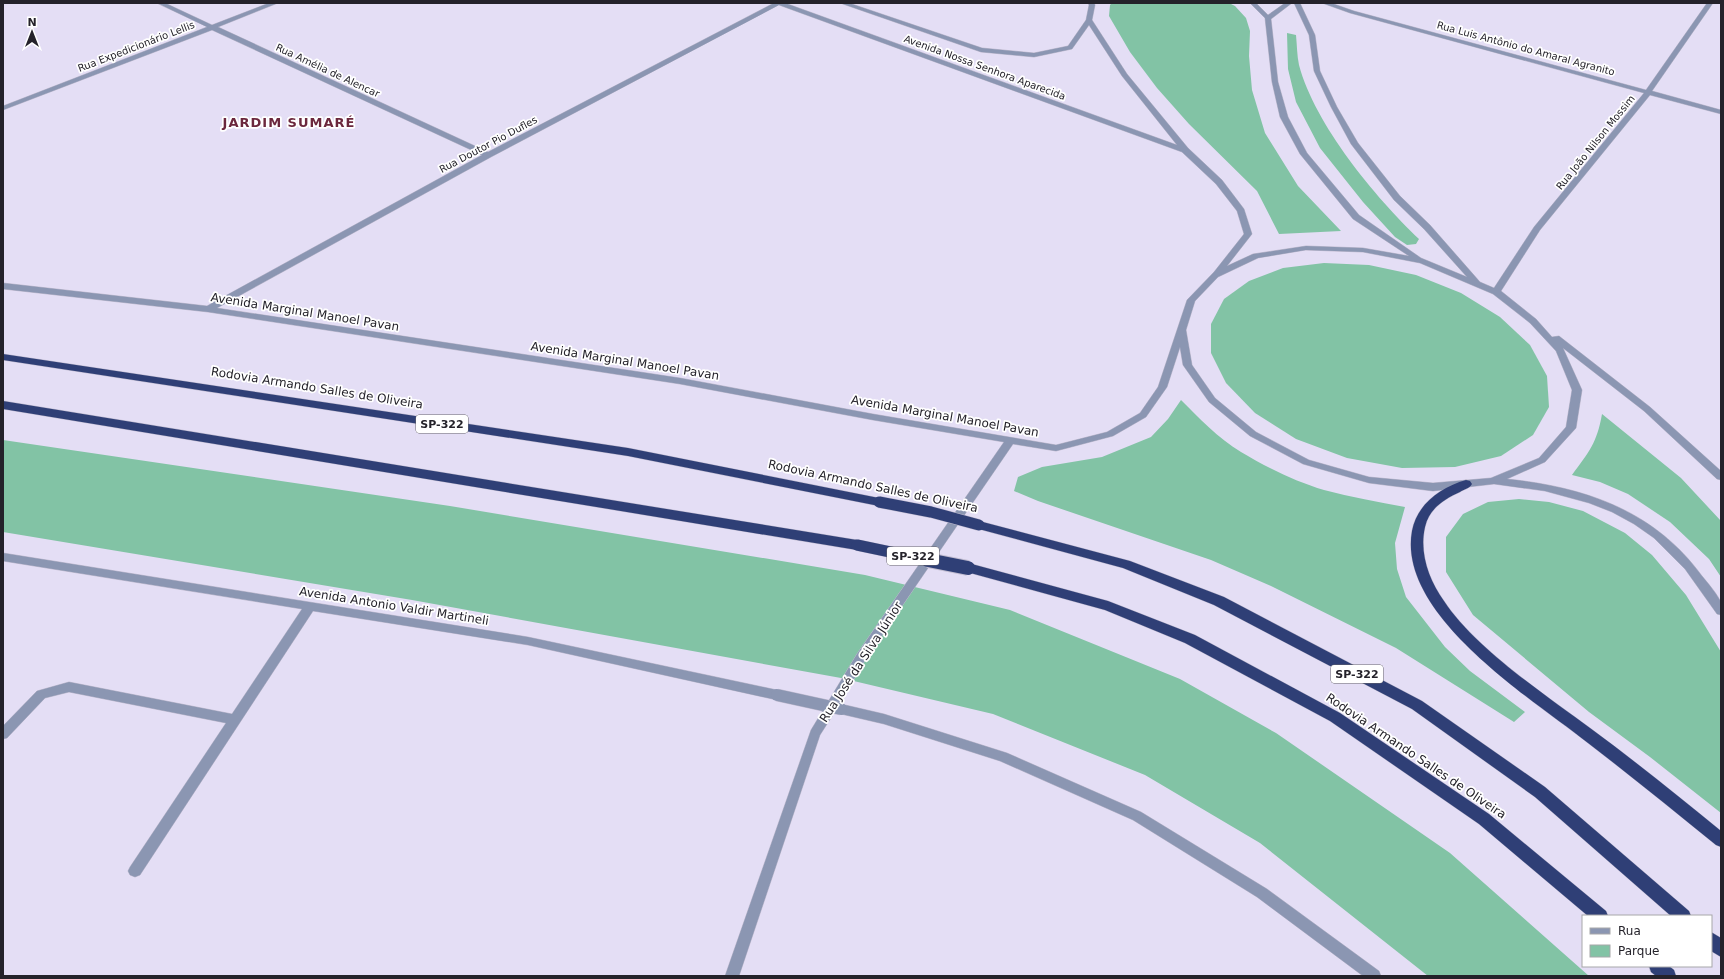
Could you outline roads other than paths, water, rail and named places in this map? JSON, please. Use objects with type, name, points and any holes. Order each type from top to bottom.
[{"type":"highway","points":[[3,350],[283,400]]},
{"type":"highway","name":"Rodovia Armando Salles de Oliveira","points":[[3,357],[628,452],[931,512],[1126,564],[1219,601],[1417,705],[1540,792],[1682,915]]},
{"type":"highway","name":"Rodovia Armando Salles de Oliveira","points":[[3,405],[857,545],[968,568],[1115,608],[1190,639],[1335,717],[1484,819],[1599,915]]},
{"type":"highway","points":[[3,410],[77,417]]},
{"type":"highway","points":[[1466,484],[1439,496],[1427,510],[1418,528],[1416,550],[1423,574],[1436,600],[1454,625],[1490,660],[1648,781],[1721,840]]},
{"type":"highway","points":[[1712,941],[1721,949]]},
{"type":"highway","points":[[1659,967],[1668,976]]},
{"type":"street","name":"Rua Amélia de Alencar","points":[[160,3],[488,155]]},
{"type":"street","name":"Rua Expedicionário Lellis","points":[[3,108],[275,3]]},
{"type":"street","name":"Avenida Nossa Senhora Aparecida","points":[[779,3],[1185,150]]},
{"type":"street","name":"Rua Doutor Pio Dufles","points":[[208,309],[488,155],[779,3]]},
{"type":"street","name":"Avenida Nossa Senhora Aparecida","points":[[843,3],[981,50],[1034,55],[1070,48],[1089,20]]},
{"type":"street","points":[[1253,3],[1268,18],[1275,82],[1284,117],[1304,154],[1356,217],[1422,262]]},
{"type":"street","points":[[1268,18],[1289,3]]},
{"type":"street","points":[[1297,3],[1312,35],[1317,71],[1334,107],[1355,144],[1397,198],[1426,227],[1478,284]]},
{"type":"street","name":"Rua Luis Antônio do Amaral Agranito","points":[[1325,3],[1359,14],[1649,91],[1721,112]]},
{"type":"street","name":"Rua João Nilson Mossim","points":[[1496,292],[1537,230],[1649,91],[1710,3]]},
{"type":"street","points":[[1092,4],[1089,20],[1124,75],[1185,150]]},
{"type":"street","name":"Avenida Marginal Manoel Pavan","points":[[3,286],[208,309],[680,381],[873,417],[1056,448],[1110,434],[1143,414],[1162,387],[1191,300],[1215,275],[1248,234],[1241,211],[1219,182],[1185,150]]},
{"type":"street","points":[[1215,275],[1256,256],[1306,248],[1363,250],[1422,262],[1478,284],[1496,292],[1647,409],[1721,477]]},
{"type":"street","points":[[1492,481],[1542,460],[1572,428],[1577,390],[1560,350],[1533,321]]},
{"type":"street","points":[[1182,330],[1188,365],[1212,400],[1252,434],[1306,462],[1369,480],[1433,487],[1492,481],[1527,484],[1569,492],[1619,510],[1660,537],[1678,554],[1721,611]]},
{"type":"street","name":"Rua José da Silva Júnior","points":[[732,976],[815,734],[861,657],[1011,440]]},
{"type":"street","name":"Avenida Antonio Valdir Martineli","points":[[3,557],[528,641],[884,719],[1003,757],[1137,816],[1262,893],[1374,976]]},
{"type":"street","points":[[135,871],[310,606]]},
{"type":"street","points":[[3,734],[41,694],[69,687],[235,720]]},
{"type":"district","name":"JARDIM SUMARÉ","points":[[289,122]]}]
